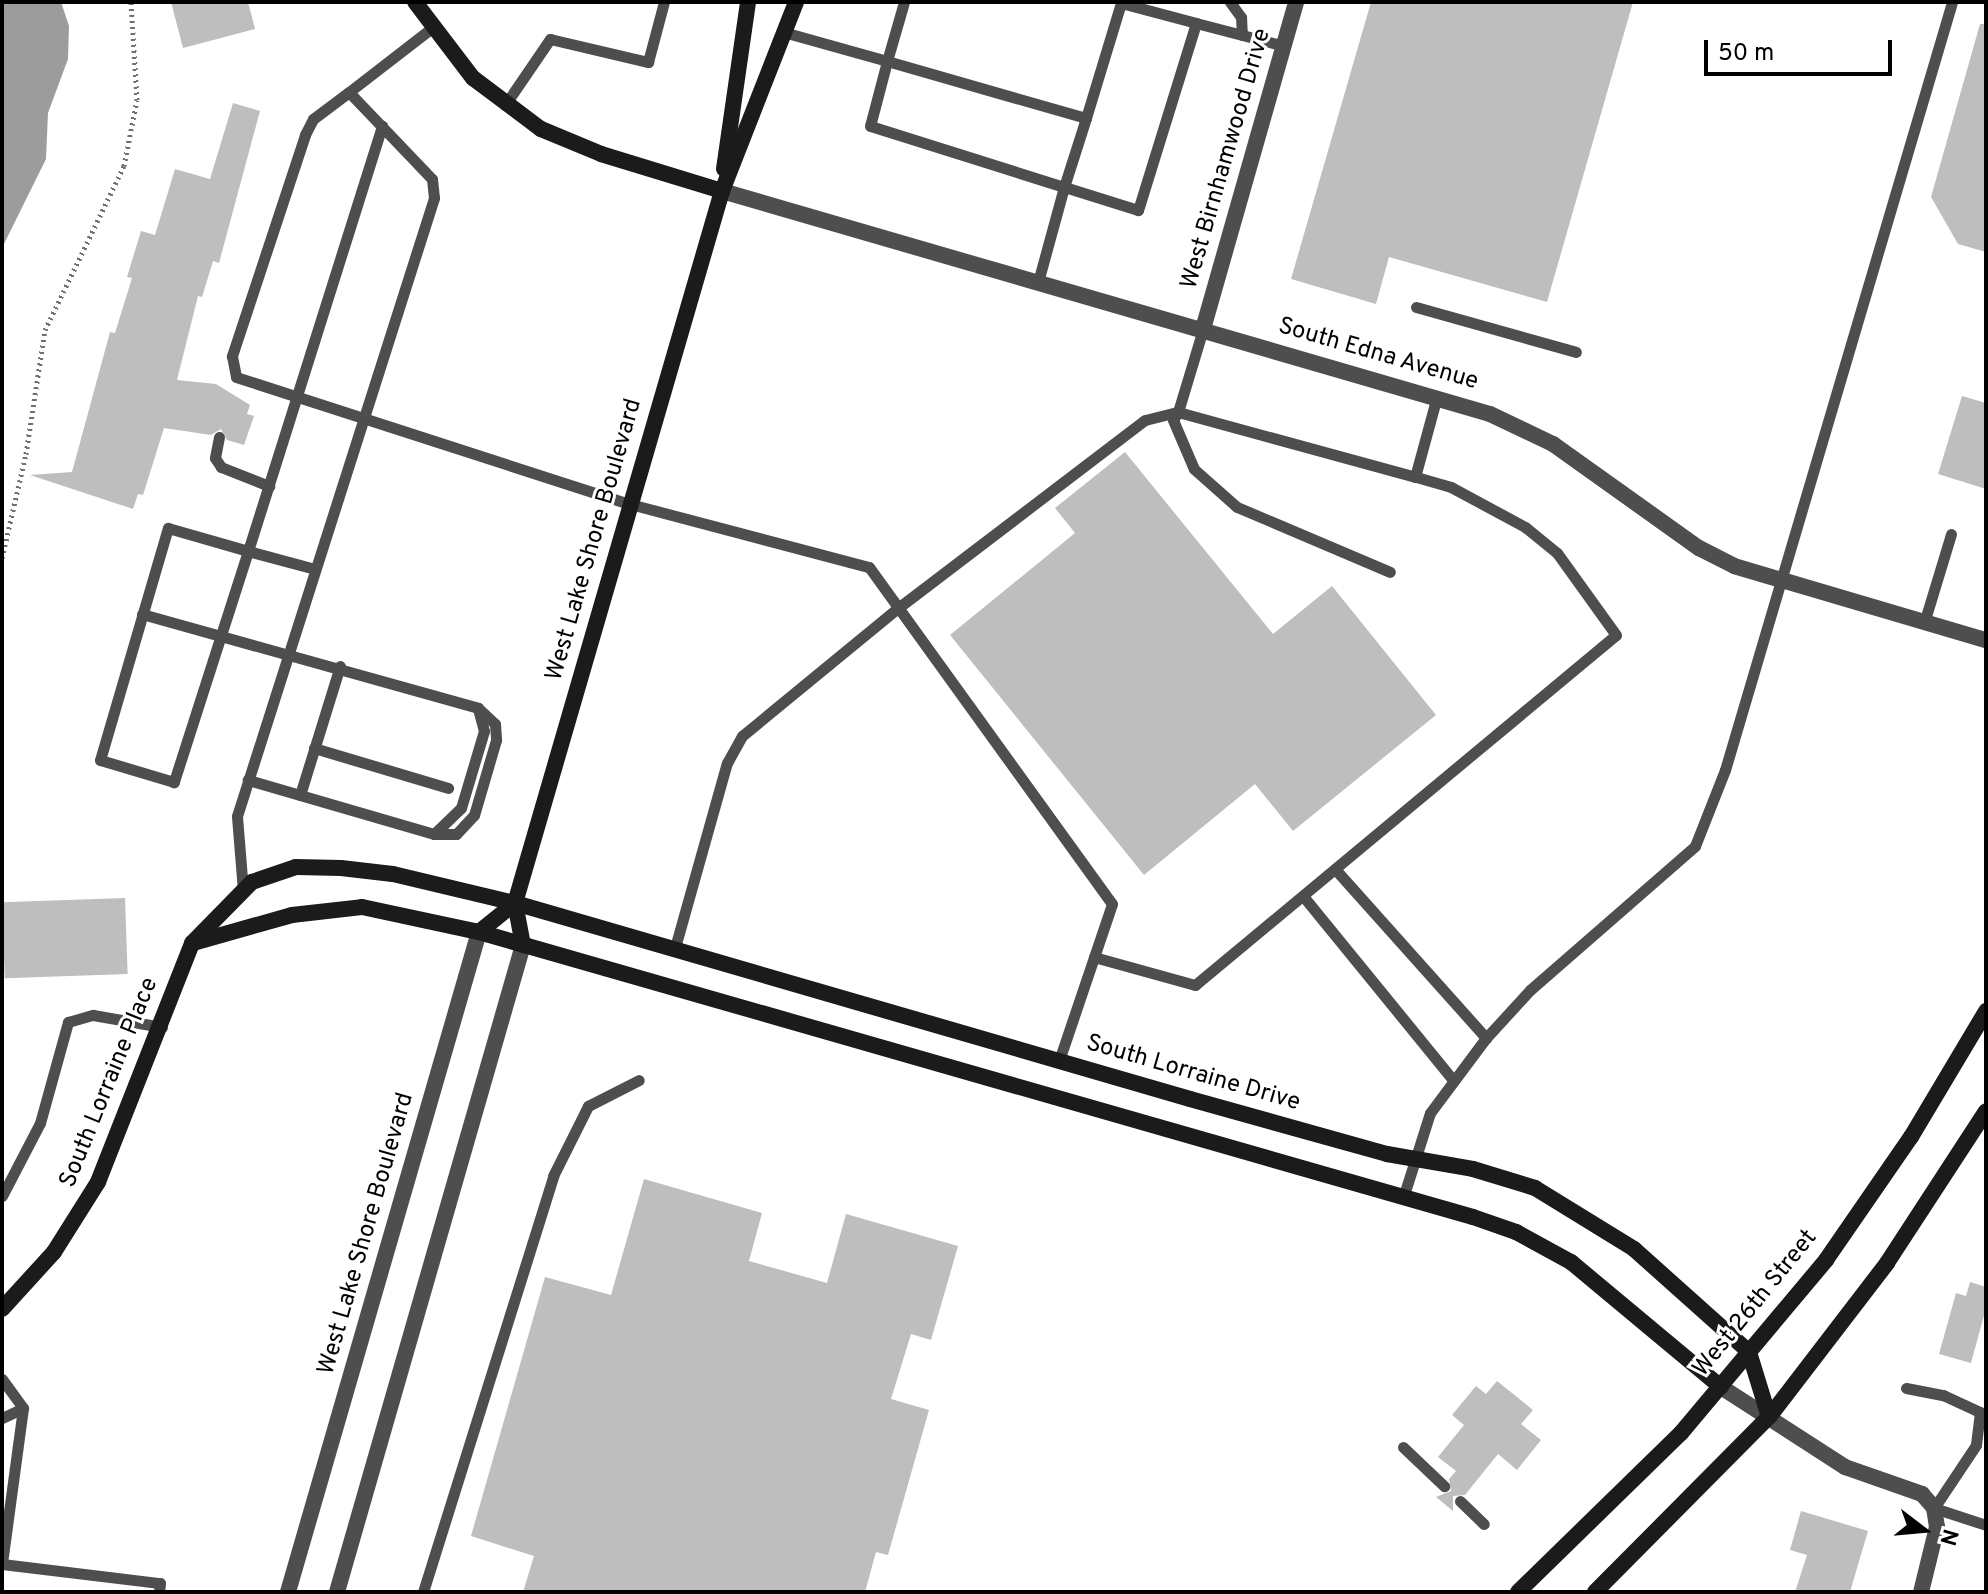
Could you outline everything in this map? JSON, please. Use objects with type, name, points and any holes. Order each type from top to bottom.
[{"type":"street","points":[[415,2],[452,55],[505,105],[541,129],[601,154],[722,191]]},
{"type":"street","name":"West Lake Shore Boulevard","points":[[722,191],[748,2]]},
{"type":"street","name":"West Lake Shore Boulevard","points":[[337,1592],[523,945],[515,903],[630,504],[722,191],[787,33],[796,2]]},
{"type":"street","name":"West Birnhamwood Drive","points":[[1203,329],[1296,2]]},
{"type":"street","name":"South Edna Avenue","points":[[722,191],[1437,396],[1540,437],[1699,548],[1779,582],[1986,640]]},
{"type":"street","name":"South Lorraine Place","points":[[2,1309],[81,1215],[162,1027],[192,943],[252,882],[296,867],[341,868],[393,874],[515,903]]},
{"type":"street","points":[[479,932],[515,903]]},
{"type":"street","name":"South Lorraine Drive","points":[[515,903],[1059,1061],[1415,1158],[1505,1177],[1568,1204],[1669,1277],[1749,1352],[1769,1417]]},
{"type":"street","points":[[192,943],[292,915],[362,907],[479,932],[1473,1217],[1547,1247],[1596,1281],[1721,1387],[1845,1467],[1911,1488],[1934,1508],[1935,1542],[1921,1592]]},
{"type":"street","name":"West Lake Shore Boulevard","points":[[288,1592],[479,932]]},
{"type":"street","name":"West 26th Street","points":[[1518,1592],[1610,1505],[1721,1387],[1865,1205],[1986,1011]]},
{"type":"street","points":[[1595,1592],[1769,1417],[1887,1263],[1986,1111]]},
{"type":"lane","points":[[505,105],[550,39],[648,62],[664,2]]},
{"type":"lane","points":[[904,2],[870,126],[1138,210],[1196,23]]},
{"type":"lane","points":[[1230,2],[1241,17],[1242,35]]},
{"type":"lane","points":[[1403,1198],[1430,1113],[1486,1038],[1530,990],[1695,846],[1725,770],[1952,2]]},
{"type":"lane","points":[[1038,282],[1121,3],[1284,46]]},
{"type":"lane","points":[[232,392],[236,377],[232,356],[313,119],[433,27]]},
{"type":"lane","points":[[787,33],[1086,118]]},
{"type":"lane","points":[[243,891],[237,816],[434,198],[432,179],[349,92]]},
{"type":"lane","points":[[315,569],[248,551],[168,528],[100,760],[174,782],[248,551],[298,398],[382,126]]},
{"type":"lane","points":[[1416,307],[1576,352]]},
{"type":"lane","points":[[1203,329],[1173,420],[1194,469],[1237,507],[1390,572]]},
{"type":"lane","points":[[236,377],[630,504],[869,567],[1112,904],[1059,1061]]},
{"type":"lane","points":[[1415,477],[1437,396]]},
{"type":"lane","points":[[674,951],[727,763],[742,736],[898,608],[1145,420],[1178,412],[1451,487],[1525,527],[1557,553],[1616,635],[1195,985],[1094,957]]},
{"type":"lane","points":[[219,437],[215,458],[221,467],[269,486]]},
{"type":"lane","points":[[1924,623],[1951,534]]},
{"type":"lane","points":[[142,614],[321,667],[340,666],[478,708],[489,714],[496,740],[474,815],[456,834],[434,834],[248,780]]},
{"type":"lane","points":[[300,795],[340,666]]},
{"type":"lane","points":[[314,748],[448,788]]},
{"type":"lane","points":[[1335,869],[1486,1038]]},
{"type":"lane","points":[[1303,896],[1453,1080]]},
{"type":"lane","points":[[2,1196],[40,1123],[68,1022],[93,1015],[162,1027]]},
{"type":"lane","points":[[423,1592],[553,1176],[588,1106],[639,1080]]},
{"type":"lane","points":[[2,1379],[23,1408],[2,1564],[160,1583],[159,1592]]},
{"type":"lane","points":[[1906,1388],[1943,1395],[1983,1412],[1976,1445],[1934,1508],[1986,1525]]},
{"type":"lane","points":[[2,1418],[23,1408]]},
{"type":"lane","points":[[1403,1447],[1444,1486]]},
{"type":"lane","points":[[1460,1501],[1484,1524]]},
{"type":"path","points":[[2,558],[26,454],[45,330],[124,166],[137,100],[131,2]]},
{"type":"shaded area","points":[[2,2],[61,2],[69,26],[68,59],[48,113],[46,159],[2,248]]},
{"type":"building","points":[[171,2],[248,2],[255,29],[183,48]]},
{"type":"building","points":[[1371,2],[1633,2],[1547,302],[1389,257],[1376,304],[1291,279]]},
{"type":"building","points":[[1980,24],[1986,24],[1986,252],[1958,244],[1931,197]]},
{"type":"building","points":[[233,103],[260,111],[219,263],[213,261],[202,297],[198,296],[177,380],[216,384],[250,405],[247,414],[254,416],[244,445],[227,440],[221,429],[211,435],[164,428],[143,495],[138,494],[133,509],[30,475],[72,472],[110,332],[115,333],[132,278],[127,277],[141,231],[155,235],[175,169],[210,179]]},
{"type":"building","points":[[1962,396],[1986,403],[1986,489],[1938,474]]},
{"type":"building","points":[[1125,452],[1273,634],[1332,586],[1436,715],[1293,831],[1255,784],[1144,875],[950,635],[1075,533],[1055,508]]},
{"type":"building","points":[[125,898],[128,974],[5,978],[2,902]]},
{"type":"building","points":[[644,1179],[762,1213],[749,1261],[827,1283],[846,1214],[958,1246],[931,1340],[911,1334],[891,1399],[929,1410],[888,1555],[876,1552],[865,1592],[523,1592],[534,1556],[471,1536],[545,1277],[611,1295]]},
{"type":"building","points":[[1970,1282],[1986,1287],[1986,1308],[1971,1363],[1939,1354],[1956,1293],[1966,1296]]},
{"type":"building","points":[[1497,1381],[1533,1410],[1521,1424],[1541,1440],[1517,1470],[1498,1454],[1465,1495],[1453,1496],[1453,1511],[1436,1497],[1451,1491],[1449,1479],[1456,1471],[1438,1457],[1464,1425],[1452,1415],[1476,1386],[1486,1394]]},
{"type":"building","points":[[1801,1511],[1868,1531],[1850,1592],[1795,1592],[1807,1555],[1790,1550]]}]
